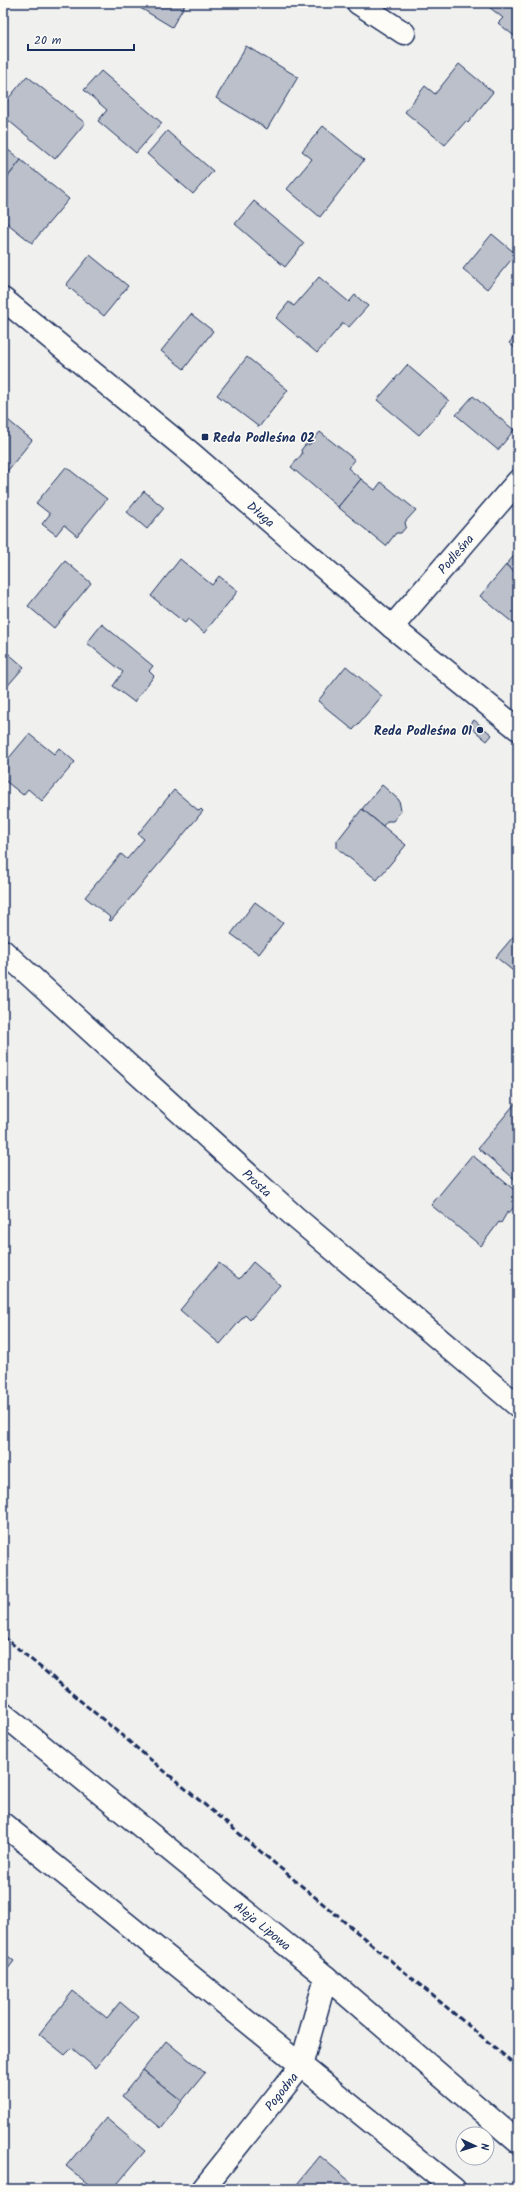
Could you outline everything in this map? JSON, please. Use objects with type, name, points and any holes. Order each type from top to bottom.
[{"type":"street","points":[[358,3],[404,33]]},
{"type":"street","name":"Długa","points":[[3,299],[192,454],[392,627],[518,729]]},
{"type":"street","name":"Podleśna","points":[[392,627],[518,481]]},
{"type":"street","name":"Prosta","points":[[3,951],[295,1217],[518,1406]]},
{"type":"street","name":"Aleja Lipowa","points":[[3,1714],[326,1977],[518,2142]]},
{"type":"street","points":[[3,1824],[454,2189]]},
{"type":"street","name":"Pogodna","points":[[203,2189],[301,2066],[326,1977]]},
{"type":"building","points":[[132,3],[186,3],[172,27]]},
{"type":"building","points":[[492,3],[518,3],[518,39],[498,23],[503,18],[489,7]]},
{"type":"building","points":[[246,46],[298,77],[267,129],[216,98]]},
{"type":"building","points":[[459,64],[493,92],[468,123],[466,121],[445,145],[405,112],[425,86],[435,94]]},
{"type":"building","points":[[101,71],[162,123],[136,153],[98,121],[107,110],[84,90]]},
{"type":"building","points":[[27,76],[85,123],[55,159],[3,116],[3,105]]},
{"type":"building","points":[[323,126],[364,160],[320,217],[287,189],[312,159],[302,151]]},
{"type":"building","points":[[167,131],[213,171],[193,194],[147,154]]},
{"type":"building","points":[[3,146],[21,160],[3,183]]},
{"type":"building","points":[[21,160],[69,199],[32,243],[3,220],[3,183]]},
{"type":"building","points":[[254,201],[304,243],[285,267],[235,224]]},
{"type":"building","points":[[492,234],[516,254],[487,289],[463,269]]},
{"type":"building","points":[[90,255],[128,286],[104,316],[66,285]]},
{"type":"building","points":[[319,277],[349,302],[355,295],[368,306],[349,327],[343,323],[317,353],[276,318],[289,302],[294,306]]},
{"type":"building","points":[[191,314],[213,331],[184,369],[161,351]]},
{"type":"building","points":[[518,332],[518,351],[509,343]]},
{"type":"building","points":[[247,357],[288,390],[259,427],[217,395]]},
{"type":"building","points":[[407,365],[449,401],[419,435],[377,400]]},
{"type":"building","points":[[473,396],[514,430],[498,450],[456,415]]},
{"type":"building","points":[[3,416],[32,440],[5,474],[3,472]]},
{"type":"building","points":[[320,432],[355,460],[348,468],[361,479],[338,507],[291,467],[302,454],[301,450],[305,445],[310,444]]},
{"type":"building","points":[[66,467],[107,499],[77,536],[64,525],[56,535],[42,524],[50,514],[36,503]]},
{"type":"building","points":[[361,479],[375,490],[381,482],[416,510],[405,522],[406,527],[401,533],[396,533],[386,546],[338,507]]},
{"type":"building","points":[[144,491],[164,508],[147,529],[127,512]]},
{"type":"building","points":[[518,551],[518,575],[506,565]]},
{"type":"building","points":[[180,559],[212,585],[219,576],[238,591],[204,633],[188,619],[185,623],[151,596]]},
{"type":"building","points":[[65,561],[91,583],[54,628],[28,606]]},
{"type":"building","points":[[506,565],[518,575],[518,627],[480,596]]},
{"type":"building","points":[[102,624],[153,666],[149,671],[154,676],[134,702],[113,686],[123,672],[87,643]]},
{"type":"building","points":[[3,649],[24,667],[3,691]]},
{"type":"building","points":[[346,666],[382,696],[353,730],[318,701]]},
{"type":"building","name":"Reda Podleśna 01","points":[[474,720],[492,735],[487,741],[469,726]]},
{"type":"building","points":[[29,734],[54,754],[59,748],[75,762],[42,801],[28,789],[23,795],[3,779],[3,765]]},
{"type":"building","points":[[382,785],[399,800],[401,811],[393,821],[387,821],[383,826],[362,809]]},
{"type":"building","points":[[174,790],[199,811],[201,809],[203,811],[111,921],[109,920],[111,918],[85,897],[121,854],[127,859],[144,839],[138,834]]},
{"type":"building","points":[[362,809],[406,845],[377,880],[337,848],[337,841]]},
{"type":"building","points":[[255,902],[283,923],[259,954],[231,934]]},
{"type":"building","points":[[518,931],[518,975],[496,957]]},
{"type":"building","points":[[518,1100],[518,1182],[478,1148]]},
{"type":"building","points":[[472,1155],[518,1193],[518,1202],[509,1213],[508,1211],[501,1223],[499,1222],[481,1246],[431,1205]]},
{"type":"building","points":[[253,1262],[280,1285],[250,1320],[245,1315],[220,1344],[180,1310],[219,1263],[239,1279]]},
{"type":"building","points":[[3,1952],[14,1961],[3,1975]]},
{"type":"building","points":[[73,1991],[107,2018],[120,2002],[138,2017],[95,2068],[72,2048],[65,2055],[39,2034]]},
{"type":"building","points":[[166,2041],[205,2073],[182,2101],[143,2070]]},
{"type":"building","points":[[143,2070],[182,2101],[161,2128],[122,2096]]},
{"type":"building","points":[[106,2118],[145,2151],[113,2189],[94,2189],[66,2166]]},
{"type":"building","points":[[320,2156],[359,2189],[293,2189]]},
{"type":"railway","points":[[3,1636],[518,2067]]},
{"type":"place","name":"Reda Podleśna 02","points":[[205,437]]},
{"type":"place","name":"Reda Podleśna 01","points":[[480,730]]}]
